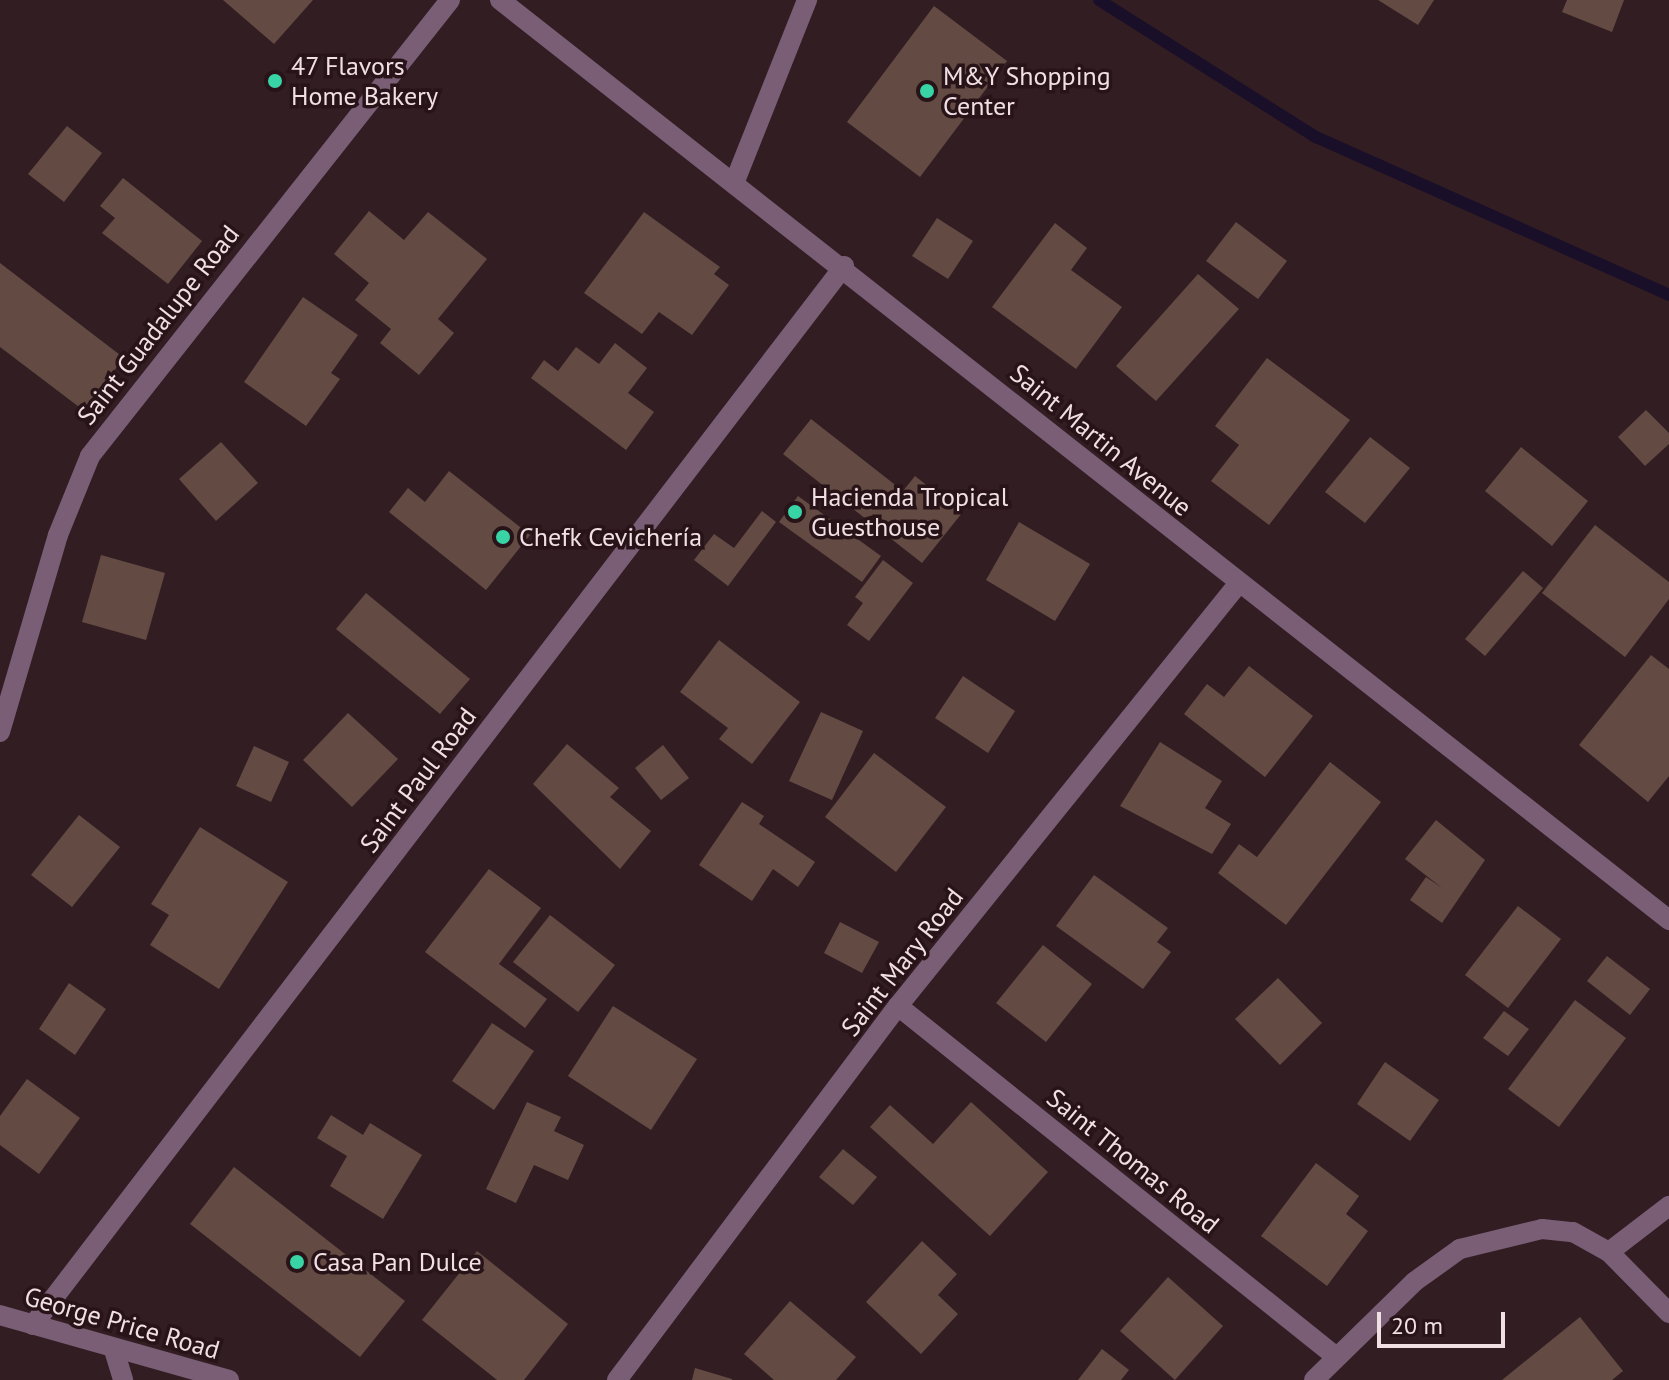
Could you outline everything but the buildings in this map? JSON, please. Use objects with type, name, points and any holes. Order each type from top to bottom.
[{"type":"street","name":"Saint Guadalupe Road","points":[[0,732],[58,535],[90,456],[450,0]]},
{"type":"street","name":"Saint Martin Avenue","points":[[500,0],[844,266],[1238,584],[1666,914]]},
{"type":"street","points":[[735,181],[807,0]]},
{"type":"street","name":"Saint Paul Road","points":[[33,1325],[844,266]]},
{"type":"street","name":"Saint Mary Road","points":[[617,1380],[898,1006],[1238,584]]},
{"type":"street","name":"Saint Thomas Road","points":[[898,1006],[1335,1356]]},
{"type":"street","points":[[1609,1252],[1669,1206]]},
{"type":"street","points":[[1314,1380],[1335,1356],[1460,1249],[1542,1229],[1573,1232],[1609,1252],[1669,1313]]},
{"type":"street","name":"George Price Road","points":[[0,1315],[114,1350],[229,1380]]},
{"type":"street","points":[[114,1350],[123,1380]]},
{"type":"waterway","points":[[1099,0],[1316,137],[1669,295]]},
{"type":"place","name":"47 Flavors Home Bakery","points":[[275,81]]},
{"type":"place","name":"M&Y Shopping Center","points":[[927,91]]},
{"type":"place","name":"Hacienda Tropical Guesthouse","points":[[795,512]]},
{"type":"place","name":"Chefk Cevichería","points":[[503,537]]},
{"type":"place","name":"Casa Pan Dulce","points":[[297,1262]]}]
